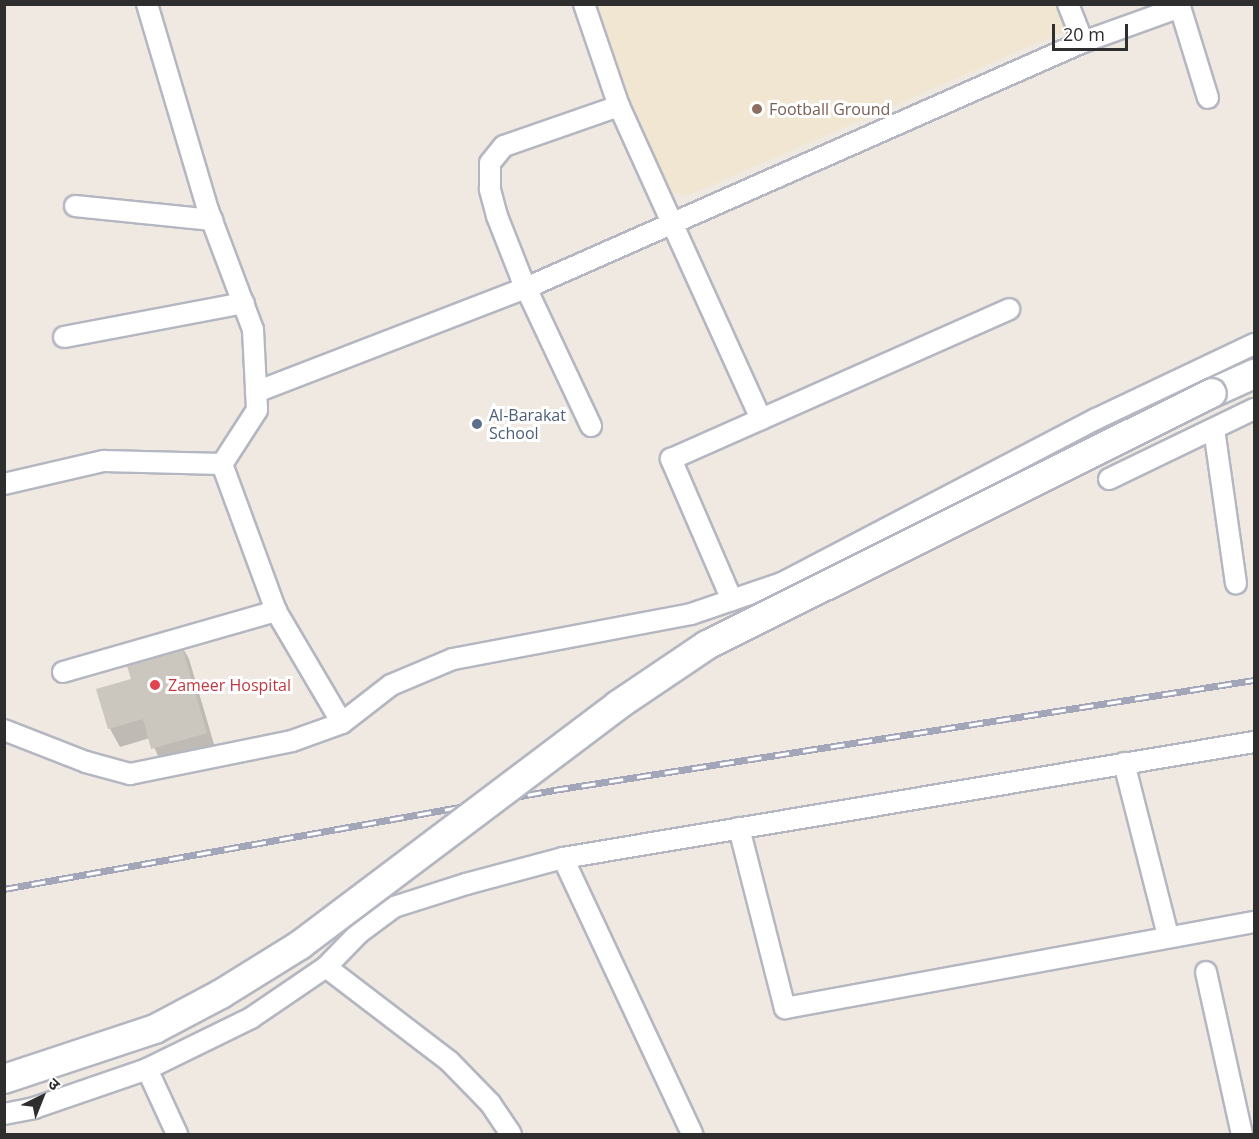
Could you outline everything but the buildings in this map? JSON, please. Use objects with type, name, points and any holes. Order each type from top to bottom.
[{"type":"main road","points":[[4,1079],[155,1029],[221,994],[300,945],[618,705],[707,645],[1254,374]]},
{"type":"street","points":[[147,4],[212,220],[254,330],[257,410],[222,464]]},
{"type":"street","points":[[584,4],[619,106],[674,222],[761,419]]},
{"type":"street","points":[[1068,4],[1083,42]]},
{"type":"street","points":[[256,392],[526,288],[1083,42],[1180,7],[1208,98]]},
{"type":"street","points":[[591,426],[526,288],[496,216],[490,189],[490,163],[504,146],[619,106]]},
{"type":"street","points":[[75,207],[212,220]]},
{"type":"street","points":[[64,337],[243,303]]},
{"type":"street","points":[[732,600],[670,459],[1009,309]]},
{"type":"street","points":[[4,730],[86,762],[130,774],[292,741],[342,723],[392,685],[453,659],[690,614],[782,583],[1096,419],[1254,344]]},
{"type":"street","points":[[1109,479],[1254,409]]},
{"type":"street","points":[[1214,429],[1236,583]]},
{"type":"street","points":[[4,484],[104,461],[222,464]]},
{"type":"street","points":[[222,464],[276,611],[342,723]]},
{"type":"street","points":[[63,672],[276,611]]},
{"type":"street","points":[[4,1114],[34,1108],[147,1069],[251,1018],[326,967],[359,933],[394,907],[563,858],[1254,742]]},
{"type":"street","points":[[1124,763],[1168,935]]},
{"type":"street","points":[[739,828],[785,1008],[1168,935],[1254,922]]},
{"type":"street","points":[[563,858],[692,1134]]},
{"type":"street","points":[[326,967],[449,1061],[490,1103],[511,1134]]},
{"type":"street","points":[[1206,972],[1242,1134]]},
{"type":"street","points":[[147,1069],[177,1134]]},
{"type":"shaded area","name":"Football Ground","points":[[1068,4],[1076,26],[687,196],[659,191],[588,5]]},
{"type":"railway","points":[[4,889],[554,790],[1254,680]]},
{"type":"place","name":"Football Ground","points":[[757,109]]},
{"type":"place","name":"Al-Barakat School","points":[[477,424]]},
{"type":"place","name":"Zameer Hospital","points":[[155,685]]}]
